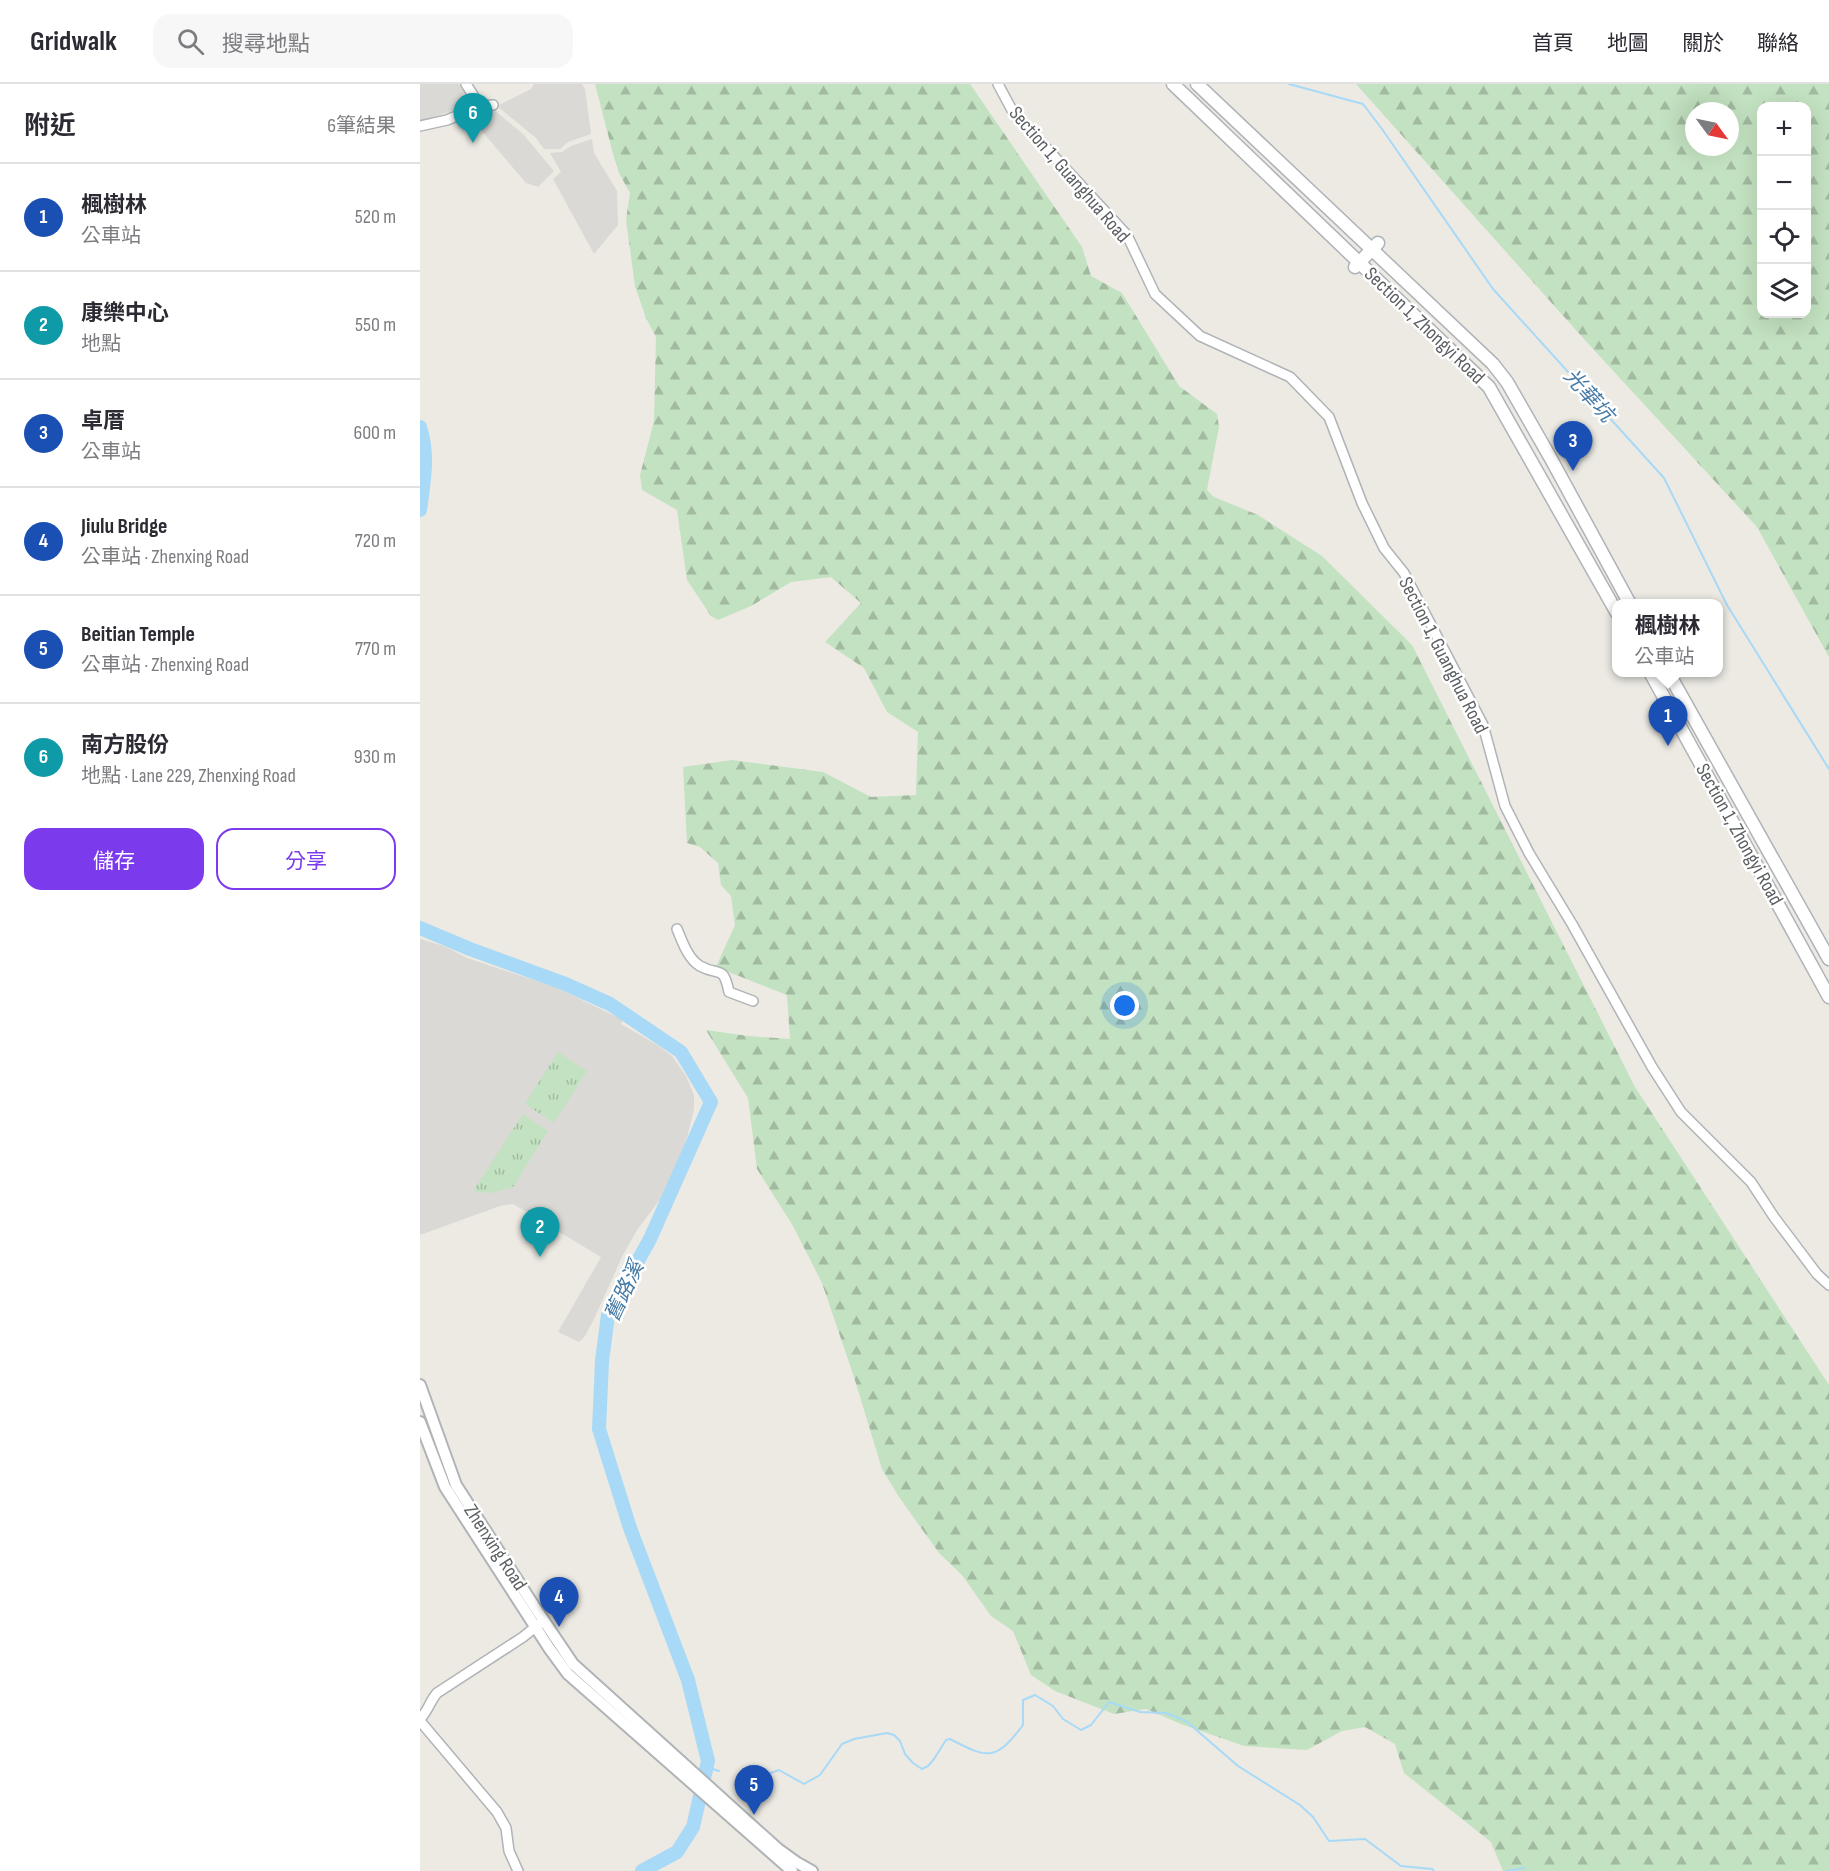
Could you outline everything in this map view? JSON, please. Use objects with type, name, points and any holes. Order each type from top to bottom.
[{"type":"main road","name":"Section 1, Zhongyi Road","points":[[1173,84],[1357,264],[1489,387],[1612,604]]},
{"type":"main road","name":"Section 1, Zhongyi Road","points":[[1197,84],[1375,246],[1493,364],[1507,382],[1628,599]]},
{"type":"main road","points":[[1357,264],[1375,246]]},
{"type":"main road","name":"Section 1, Zhongyi Road","points":[[1652,677],[1693,758],[1829,997]]},
{"type":"main road","name":"Section 1, Zhongyi Road","points":[[1671,677],[1714,746],[1829,959]]},
{"type":"main road","points":[[1693,758],[1714,746]]},
{"type":"street","points":[[466,84],[480,106]]},
{"type":"street","name":"Section 1, Guanghua Road","points":[[998,84],[1013,112],[1127,235],[1155,294],[1200,336],[1290,377],[1329,417],[1362,503],[1379,539],[1404,573],[1483,725],[1504,806],[1652,1068],[1681,1112],[1751,1182],[1817,1274],[1829,1285]]},
{"type":"street","points":[[420,126],[447,120],[480,106],[493,105]]},
{"type":"street","points":[[676,929],[689,954],[699,965],[721,972],[726,978],[729,992],[753,1001]]},
{"type":"street","name":"Zhenxing Road","points":[[420,1385],[456,1485],[540,1623],[568,1674],[792,1871]]},
{"type":"street","name":"Zhenxing Road","points":[[420,1422],[445,1487],[540,1623],[573,1664],[778,1849],[812,1871]]},
{"type":"street","points":[[518,1871],[509,1851],[506,1828],[497,1812],[420,1720],[437,1693],[523,1637],[540,1623]]},
{"type":"shaded area","points":[[420,84],[459,84],[467,92],[470,100],[468,105],[420,122]]},
{"type":"shaded area","points":[[534,84],[582,84],[585,89],[591,134],[568,142],[560,149],[544,149],[536,138],[497,106],[531,89]]},
{"type":"shaded area","points":[[483,109],[493,109],[523,134],[554,171],[538,187],[526,183],[470,117]]},
{"type":"shaded area","points":[[592,139],[594,153],[617,191],[618,225],[594,254],[553,179],[561,172],[550,153],[562,152],[571,146]]},
{"type":"shaded area","points":[[420,939],[444,946],[467,958],[555,987],[623,1020],[621,1024],[672,1056],[686,1076],[694,1095],[694,1109],[687,1138],[665,1193],[637,1230],[594,1319],[579,1342],[558,1332],[601,1257],[513,1204],[500,1206],[420,1235]]},
{"type":"green space","points":[[595,84],[970,84],[1082,247],[1091,276],[1122,293],[1179,386],[1217,414],[1219,427],[1207,490],[1214,497],[1258,515],[1322,556],[1412,645],[1635,1087],[1829,1385],[1829,1871],[1503,1871],[1491,1842],[1404,1773],[1395,1744],[1365,1727],[1342,1731],[1307,1750],[1244,1746],[1146,1709],[1114,1714],[1055,1691],[1031,1675],[1013,1631],[991,1616],[962,1575],[939,1553],[899,1497],[882,1469],[822,1283],[793,1226],[757,1169],[748,1098],[706,1030],[790,1039],[787,995],[716,967],[735,925],[731,896],[721,885],[718,863],[700,847],[687,843],[683,767],[732,760],[823,772],[871,797],[916,795],[918,732],[887,712],[864,668],[825,642],[861,603],[831,577],[791,582],[751,606],[718,620],[711,616],[687,580],[677,510],[642,490],[640,475],[654,421],[656,337],[646,318],[635,286],[626,220],[630,193],[619,173]]},
{"type":"green space","points":[[1356,84],[1829,84],[1829,657],[1757,527],[1583,338]]},
{"type":"green space","points":[[558,1052],[587,1071],[554,1123],[525,1104]]},
{"type":"green space","points":[[523,1114],[548,1131],[513,1187],[492,1193],[473,1191]]},
{"type":"waterway","name":"光華坑","points":[[1289,84],[1363,104],[1493,289],[1664,478],[1727,605],[1829,769]]},
{"type":"waterway","name":"舊路溪","points":[[420,427],[425,458],[420,510]]},
{"type":"waterway","name":"舊路溪","points":[[420,928],[563,983],[610,1004],[681,1052],[711,1102],[650,1239],[608,1315],[602,1361],[599,1429],[630,1528],[688,1680],[708,1761],[693,1827],[677,1852],[642,1871]]},
{"type":"waterway","points":[[745,1780],[748,1781],[779,1770],[804,1784],[820,1775],[842,1744],[854,1739],[887,1733],[894,1735],[900,1741],[905,1754],[922,1769],[928,1766],[946,1740],[950,1739],[983,1753],[998,1751],[1014,1737],[1023,1725],[1023,1700],[1035,1695],[1053,1706],[1063,1719],[1081,1730],[1091,1725],[1109,1702],[1140,1712],[1166,1713],[1186,1721],[1238,1766],[1300,1805],[1313,1817],[1329,1841],[1365,1839],[1401,1866],[1434,1871]]},
{"type":"waterway","points":[[707,1767],[719,1771]]},
{"type":"waterway","points":[[1507,1871],[1524,1868]]},
{"type":"place","name":"南方股份","points":[[473,143]]},
{"type":"place","name":"卓厝","points":[[1573,471]]},
{"type":"place","name":"楓樹林","points":[[1668,746]]},
{"type":"place","name":"康樂中心","points":[[540,1257]]},
{"type":"place","name":"Jiulu Bridge","points":[[559,1627]]},
{"type":"place","name":"Beitian Temple","points":[[754,1815]]}]
